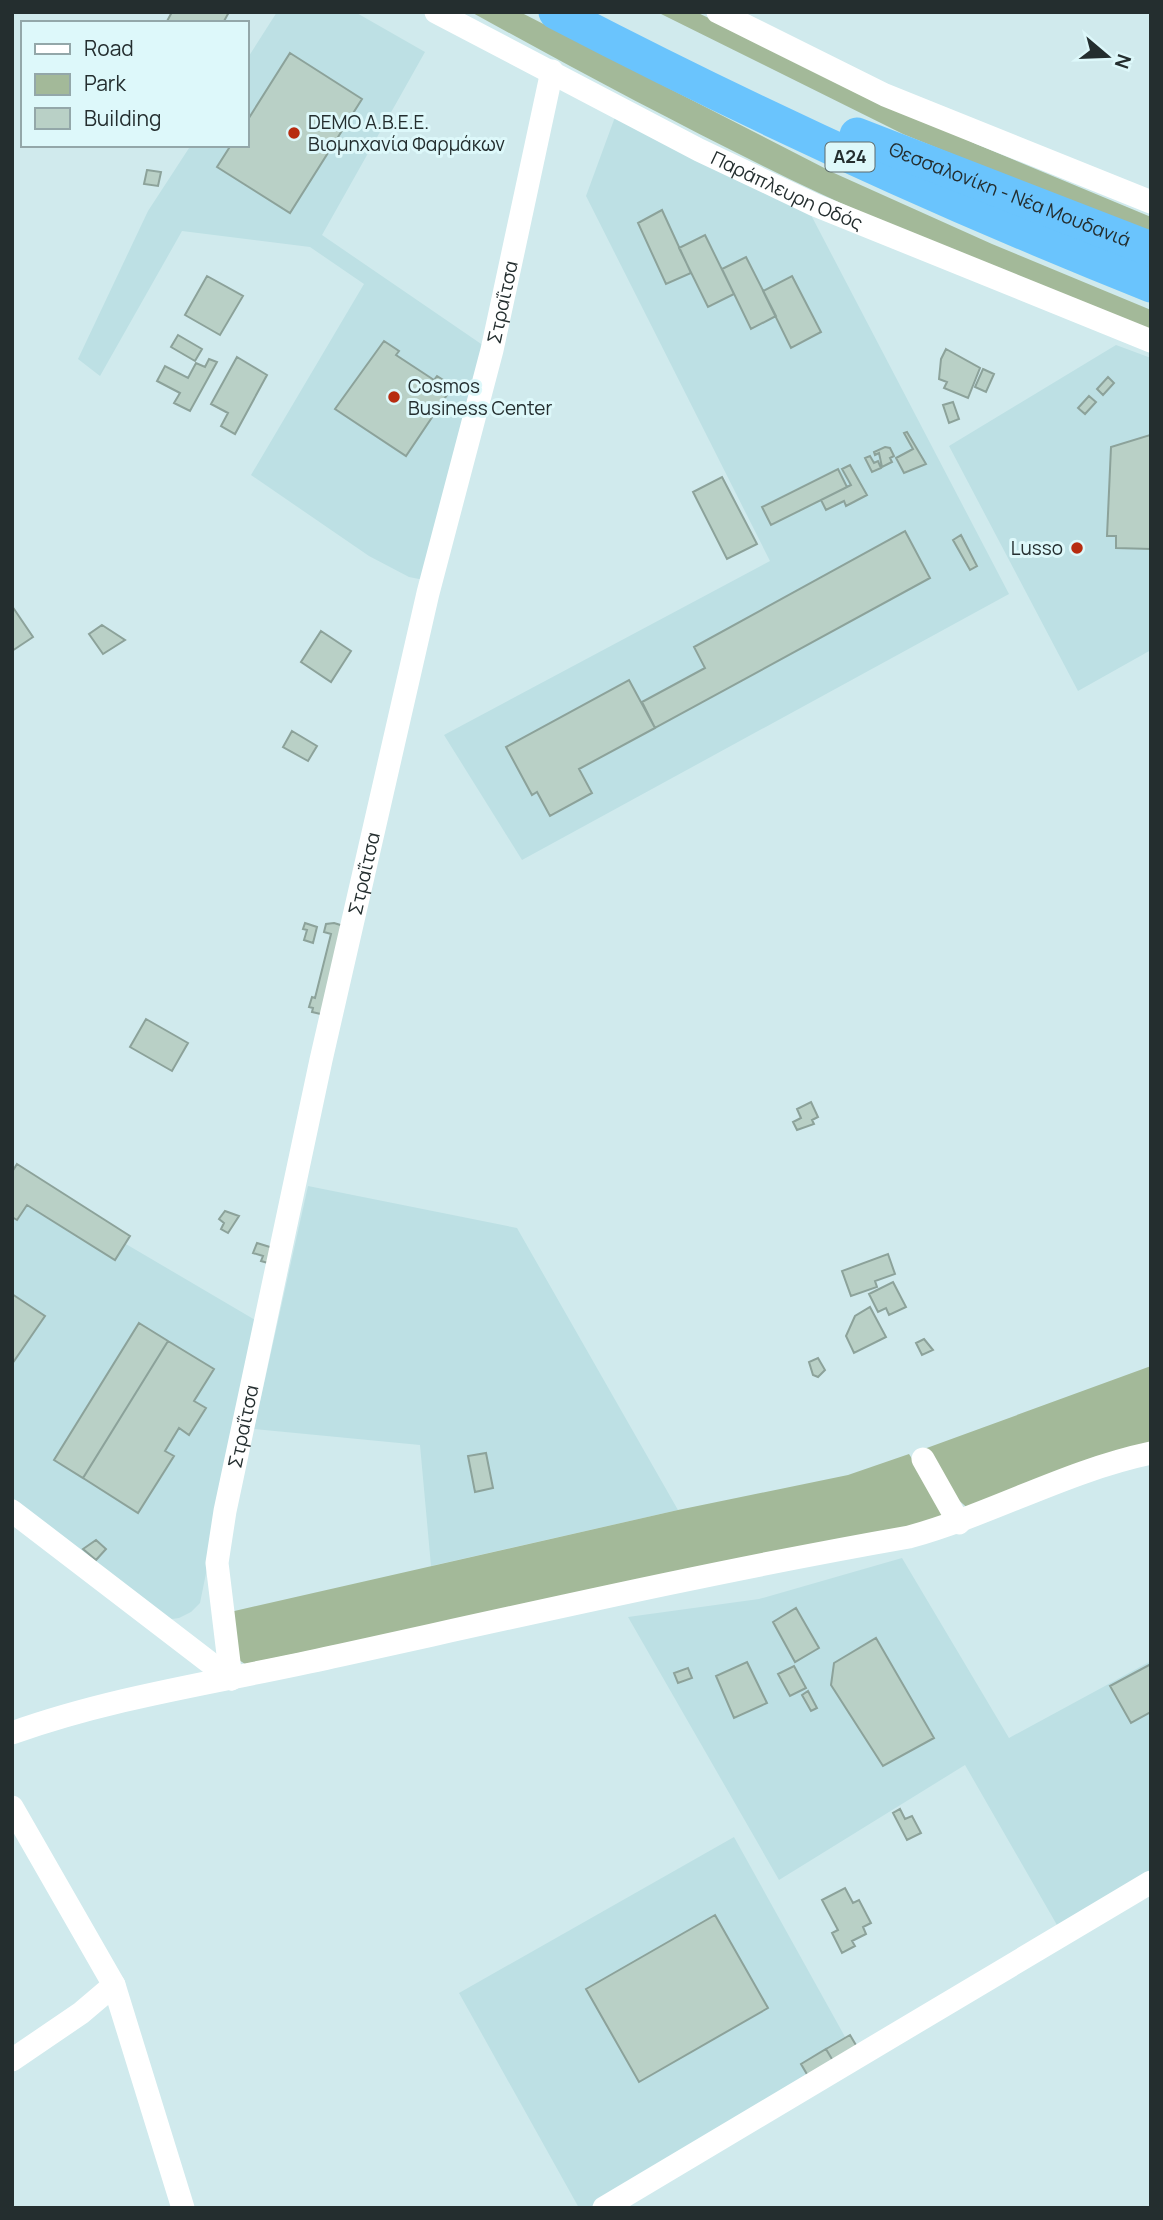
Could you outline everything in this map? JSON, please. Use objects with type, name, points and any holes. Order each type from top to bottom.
[{"type":"highway","name":"Θεσσαλονίκη - Νέα Μουδανιά","points":[[556,12],[723,97],[918,189],[1151,285]]},
{"type":"highway","name":"Θεσσαλονίκη - Νέα Μουδανιά","points":[[604,12],[763,92],[889,149],[1034,202],[1151,249]]},
{"type":"street","name":"Παράπλευρη Οδός","points":[[436,12],[699,150],[815,205],[1151,341]]},
{"type":"street","points":[[718,12],[885,95],[1151,202]]},
{"type":"street","name":"Στραΐτσα","points":[[231,1679],[217,1563],[225,1511],[321,1060],[428,593],[492,350],[552,71]]},
{"type":"street","points":[[12,1733],[46,1721],[122,1702],[567,1605],[909,1537],[959,1523],[1090,1468],[1151,1452]]},
{"type":"street","points":[[923,1459],[959,1523]]},
{"type":"street","points":[[12,1511],[231,1679]]},
{"type":"street","points":[[12,1807],[114,1985],[183,2208]]},
{"type":"street","points":[[604,2208],[1151,1881]]},
{"type":"street","points":[[12,2060],[81,2013],[114,1985]]},
{"type":"shaded area","points":[[277,12],[355,12],[425,52],[322,235],[490,350],[429,581],[409,577],[369,556],[251,475],[364,284],[310,247],[182,231],[100,376],[78,359],[148,211],[190,147],[248,147],[248,57]]},
{"type":"shaded area","points":[[615,117],[811,215],[1009,594],[522,860],[444,735],[770,561],[586,196]]},
{"type":"shaded area","name":"Lusso","points":[[1116,345],[1151,358],[1151,650],[1078,691],[949,446]]},
{"type":"shaded area","points":[[22,1183],[257,1321],[200,1603],[179,1618],[165,1620],[12,1497],[12,1199]]},
{"type":"shaded area","points":[[308,1186],[517,1228],[678,1510],[431,1566],[420,1445],[254,1429]]},
{"type":"shaded area","points":[[902,1558],[1009,1738],[1151,1661],[1151,1879],[1061,1932],[965,1765],[779,1880],[628,1617],[759,1599]]},
{"type":"shaded area","points":[[734,1837],[854,2053],[588,2208],[579,2208],[459,1993]]},
{"type":"green space","points":[[471,12],[520,12],[834,173],[992,244],[1151,310],[1151,334],[942,248],[819,193],[644,105]]},
{"type":"green space","points":[[657,12],[696,12],[976,144],[1151,217],[1151,235],[903,134]]},
{"type":"green space","points":[[1151,1366],[1151,1449],[973,1513],[953,1495],[924,1449]]},
{"type":"green space","points":[[909,1454],[956,1518],[245,1664],[236,1658],[230,1612],[678,1510],[848,1475]]},
{"type":"building","points":[[172,12],[229,12],[224,21],[167,21]]},
{"type":"building","name":"DEMO A.B.E.E. Βιομηχανία Φαρμάκων","points":[[290,53],[362,99],[290,213],[217,167],[230,147],[248,147],[248,119]]},
{"type":"building","points":[[147,170],[161,172],[158,186],[144,184]]},
{"type":"building","points":[[662,210],[691,273],[666,284],[638,223]]},
{"type":"building","points":[[705,235],[734,294],[708,307],[679,248]]},
{"type":"building","points":[[746,257],[776,316],[751,329],[722,269]]},
{"type":"building","points":[[207,276],[243,296],[220,335],[185,315]]},
{"type":"building","points":[[792,276],[821,332],[791,348],[763,291]]},
{"type":"building","points":[[178,335],[202,349],[195,361],[171,347]]},
{"type":"building","name":"Cosmos Business Center","points":[[384,341],[399,351],[396,355],[434,380],[437,376],[453,386],[406,456],[335,409]]},
{"type":"building","points":[[946,349],[980,368],[968,398],[944,388],[947,382],[939,379],[941,359]]},
{"type":"building","points":[[237,357],[267,375],[235,434],[221,426],[228,413],[211,404]]},
{"type":"building","points":[[209,359],[217,362],[190,411],[174,403],[180,393],[157,381],[165,366],[188,378],[196,363],[205,367]]},
{"type":"building","points":[[983,369],[994,374],[986,392],[975,387]]},
{"type":"building","points":[[1108,377],[1114,383],[1103,395],[1097,389]]},
{"type":"building","points":[[1089,396],[1096,402],[1085,414],[1078,408]]},
{"type":"building","points":[[953,402],[959,419],[949,423],[943,405]]},
{"type":"building","points":[[907,432],[926,464],[904,473],[896,458],[913,449],[904,433]]},
{"type":"building","points":[[1150,435],[1151,549],[1116,548],[1116,536],[1107,536],[1111,447]]},
{"type":"building","points":[[885,447],[890,448],[894,456],[890,458],[892,462],[882,467],[879,453],[875,455],[874,452]]},
{"type":"building","points":[[870,456],[874,463],[878,461],[881,468],[872,472],[865,458]]},
{"type":"building","points":[[850,465],[867,495],[846,506],[844,501],[826,510],[821,500],[851,485],[842,469]]},
{"type":"building","points":[[838,469],[847,487],[771,525],[762,507]]},
{"type":"building","points":[[722,477],[757,544],[727,559],[693,492]]},
{"type":"building","points":[[905,531],[930,578],[655,728],[642,702],[705,668],[694,647]]},
{"type":"building","points":[[961,535],[977,566],[970,570],[953,540]]},
{"type":"building","points":[[12,606],[33,637],[12,651]]},
{"type":"building","points":[[102,625],[125,640],[103,654],[89,634]]},
{"type":"building","points":[[321,631],[351,651],[331,682],[301,662]]},
{"type":"building","points":[[629,680],[655,728],[579,769],[592,793],[550,816],[537,792],[532,795],[506,747]]},
{"type":"building","points":[[292,731],[317,746],[308,761],[283,747]]},
{"type":"building","points":[[305,923],[317,927],[313,943],[304,940],[307,930],[303,929]]},
{"type":"building","points":[[334,923],[347,927],[325,1015],[312,1012],[313,1008],[309,1007],[312,997],[315,998],[331,934],[324,932],[326,924]]},
{"type":"building","points":[[146,1019],[188,1043],[172,1071],[130,1047]]},
{"type":"building","points":[[811,1102],[818,1117],[812,1120],[814,1124],[797,1130],[793,1122],[801,1118],[797,1109]]},
{"type":"building","points":[[17,1164],[130,1236],[115,1260],[27,1205],[17,1220],[12,1217],[12,1172]]},
{"type":"building","points":[[225,1211],[239,1216],[228,1233],[221,1229],[224,1223],[219,1219]]},
{"type":"building","points":[[257,1243],[273,1248],[268,1263],[261,1261],[263,1256],[253,1253]]},
{"type":"building","points":[[888,1254],[895,1274],[875,1281],[877,1287],[851,1296],[842,1271]]},
{"type":"building","points":[[893,1282],[906,1307],[889,1315],[886,1308],[878,1312],[869,1294]]},
{"type":"building","points":[[12,1294],[45,1316],[12,1364]]},
{"type":"building","points":[[870,1307],[886,1337],[854,1353],[846,1336],[855,1316]]},
{"type":"building","points":[[139,1323],[168,1341],[83,1478],[54,1460]]},
{"type":"building","points":[[924,1339],[933,1350],[922,1355],[916,1343]]},
{"type":"building","points":[[168,1341],[214,1369],[194,1401],[206,1408],[189,1435],[179,1428],[165,1451],[174,1456],[138,1513],[83,1478]]},
{"type":"building","points":[[818,1358],[825,1370],[818,1377],[813,1375],[809,1362]]},
{"type":"building","points":[[486,1453],[493,1488],[475,1492],[468,1456]]},
{"type":"building","points":[[96,1540],[106,1549],[96,1560],[83,1549]]},
{"type":"building","points":[[796,1608],[819,1648],[795,1662],[773,1622]]},
{"type":"building","points":[[876,1638],[934,1738],[883,1766],[831,1685],[834,1663]]},
{"type":"building","points":[[747,1662],[767,1703],[734,1718],[716,1676]]},
{"type":"building","points":[[1151,1664],[1151,1712],[1131,1723],[1110,1686]]},
{"type":"building","points":[[794,1666],[806,1688],[790,1696],[778,1674]]},
{"type":"building","points":[[688,1668],[692,1678],[678,1683],[674,1673]]},
{"type":"building","points":[[808,1691],[817,1708],[811,1711],[802,1695]]},
{"type":"building","points":[[900,1809],[905,1819],[912,1816],[921,1833],[907,1840],[893,1813]]},
{"type":"building","points":[[845,1888],[853,1903],[859,1900],[871,1923],[863,1927],[866,1934],[852,1941],[855,1946],[842,1953],[832,1933],[838,1930],[822,1900]]},
{"type":"building","points":[[715,1915],[768,2008],[639,2082],[586,1989]]},
{"type":"building","points":[[850,2035],[860,2052],[836,2066],[826,2049]]},
{"type":"building","points":[[826,2049],[836,2066],[811,2081],[801,2064]]},
{"type":"place","name":"DEMO A.B.E.E. Βιομηχανία Φαρμάκων","points":[[294,133]]},
{"type":"place","name":"Cosmos Business Center","points":[[394,397]]},
{"type":"place","name":"Lusso","points":[[1077,548]]}]
